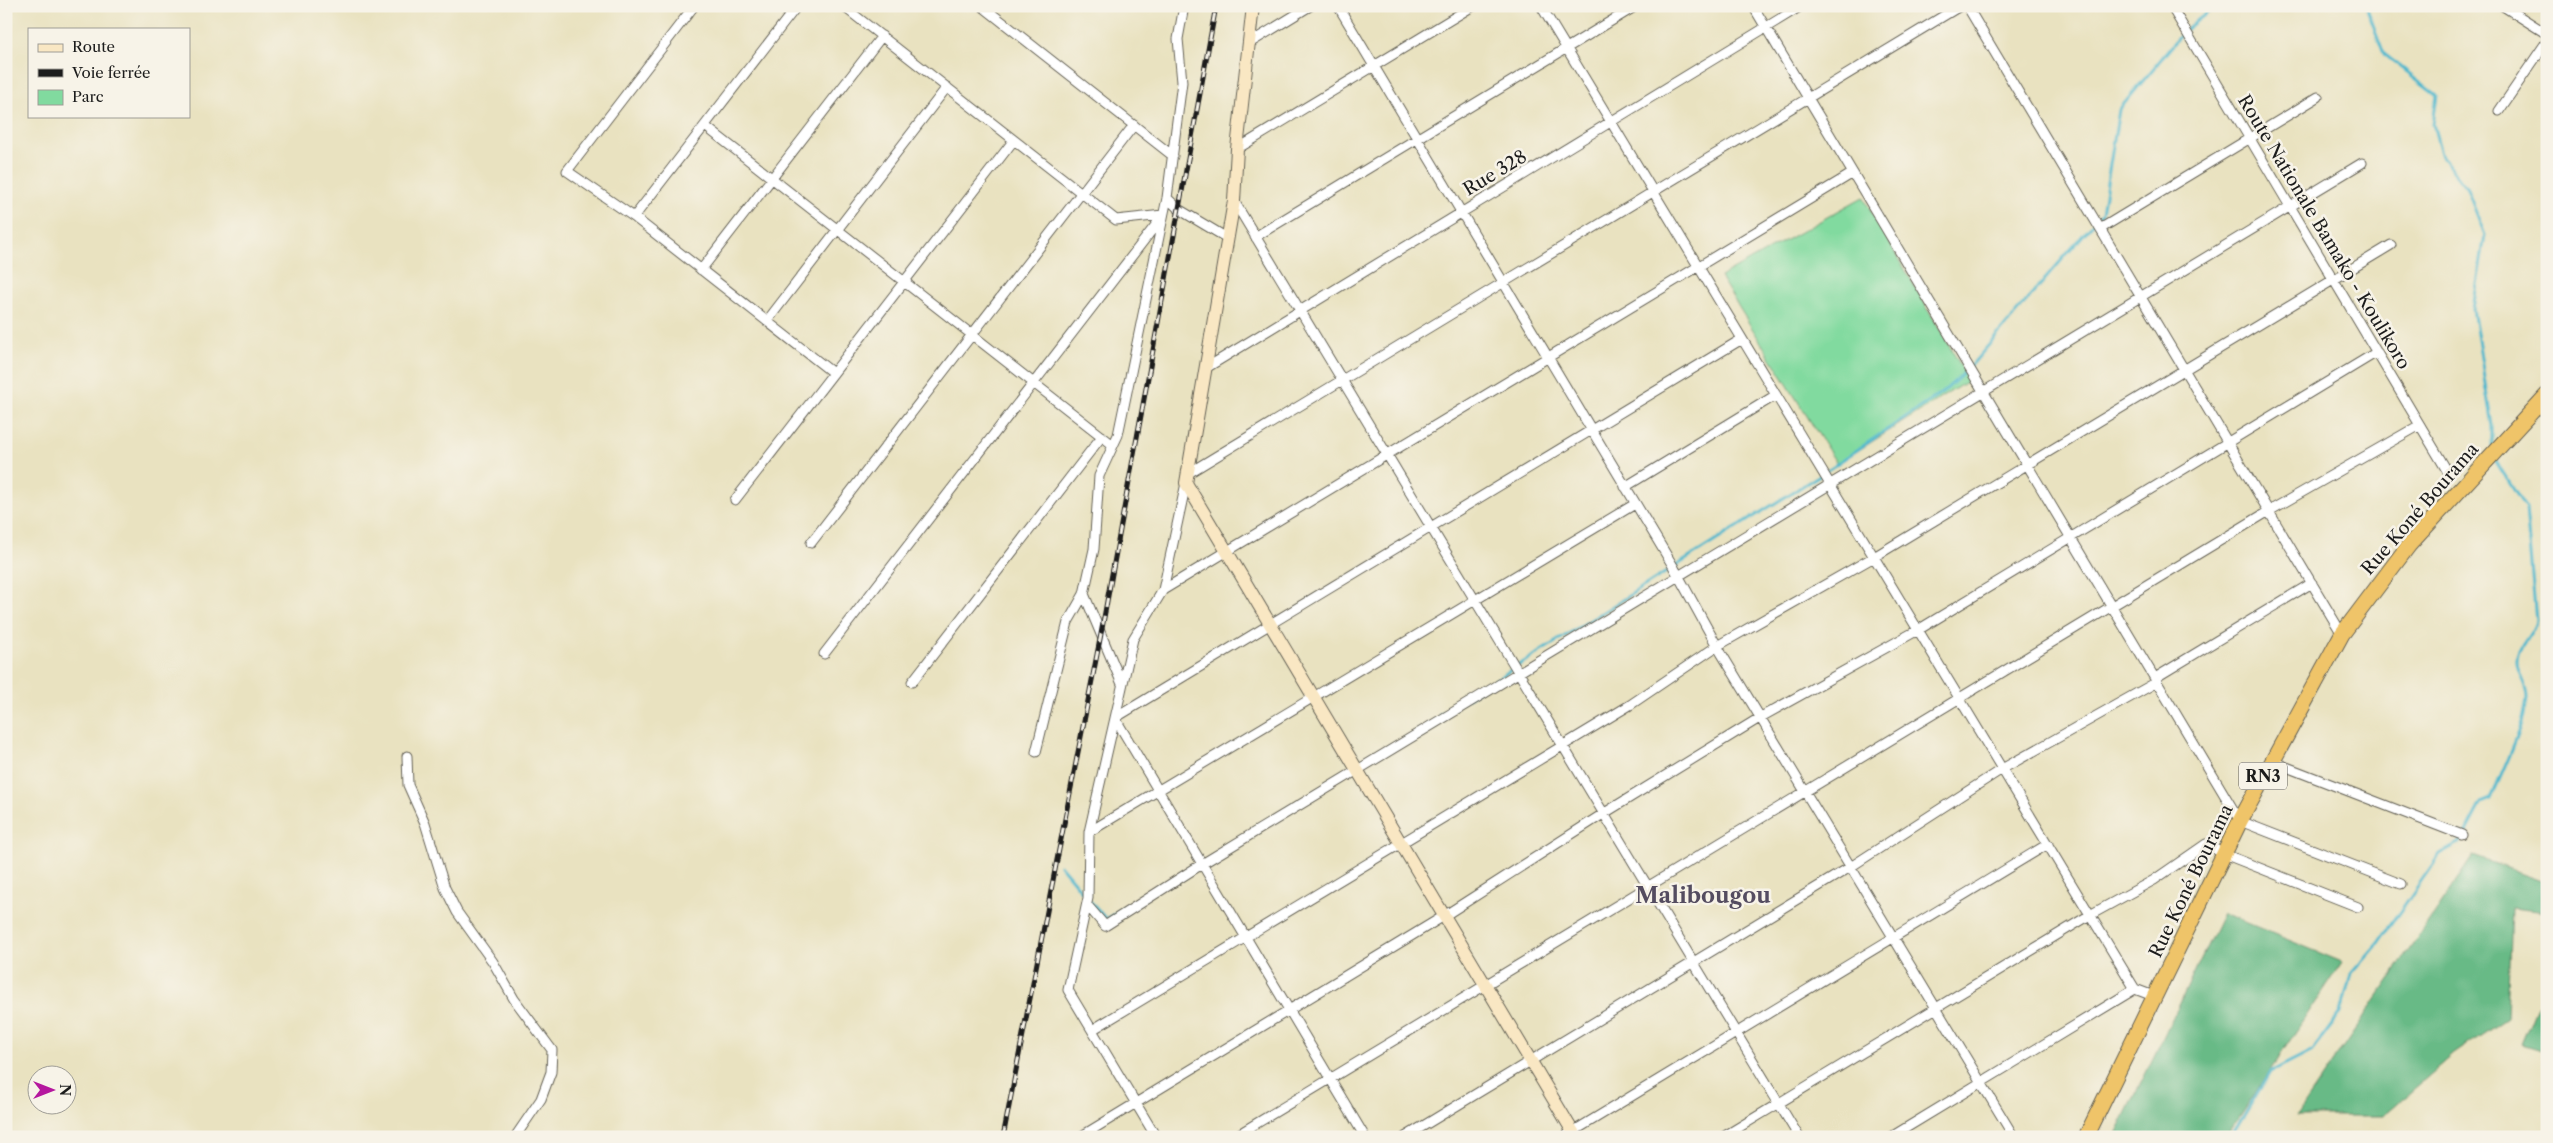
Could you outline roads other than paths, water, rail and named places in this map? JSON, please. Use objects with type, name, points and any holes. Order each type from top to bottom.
[{"type":"highway","name":"Rue Koné Bourama","points":[[2086,1137],[2156,997],[2240,821],[2271,761],[2342,634],[2409,545],[2547,395]]},
{"type":"street","points":[[694,6],[567,171],[634,217],[834,373]]},
{"type":"street","points":[[634,217],[797,6]]},
{"type":"street","points":[[843,6],[1116,220],[1164,215]]},
{"type":"street","points":[[982,6],[1173,156]]},
{"type":"street","points":[[1036,752],[1068,622],[1084,594],[1094,550],[1098,476],[1118,435],[1164,215],[1182,82],[1178,39],[1184,6]]},
{"type":"street","points":[[1156,1137],[1068,990],[1087,904],[1089,832],[1122,684],[1133,639],[1163,590],[1186,479],[1234,201],[1237,149],[1253,6]]},
{"type":"street","points":[[1248,44],[1310,6]]},
{"type":"street","points":[[1338,6],[1679,576],[1717,646],[1807,790],[2014,1137]]},
{"type":"street","points":[[1237,149],[1474,6]]},
{"type":"street","points":[[1541,6],[2135,989],[2156,997]]},
{"type":"street","points":[[1255,237],[1636,6]]},
{"type":"street","points":[[1753,6],[2240,821],[2401,884]]},
{"type":"street","name":"Rue 328","points":[[1206,368],[1801,6]]},
{"type":"street","points":[[1186,479],[1342,380],[1960,6]]},
{"type":"street","points":[[1967,6],[2342,634]]},
{"type":"street","name":"Route Nationale Bamako - Koulikoro","points":[[2171,6],[2449,474]]},
{"type":"street","points":[[2504,6],[2547,34]]},
{"type":"street","points":[[701,270],[882,36]]},
{"type":"street","points":[[2499,111],[2547,41]]},
{"type":"street","points":[[767,321],[947,87]]},
{"type":"street","points":[[2100,229],[2318,98]]},
{"type":"street","points":[[811,543],[1134,125]]},
{"type":"street","points":[[705,126],[1113,445]]},
{"type":"street","points":[[735,500],[1014,140]]},
{"type":"street","points":[[1087,904],[1105,926],[1202,864],[2362,163]]},
{"type":"street","points":[[1163,590],[1853,173]]},
{"type":"street","points":[[1167,198],[1180,210],[1227,238]]},
{"type":"street","points":[[1234,201],[1799,1137]]},
{"type":"street","points":[[824,654],[1164,215]]},
{"type":"street","points":[[1092,1030],[1630,705],[1717,646],[1874,557],[2391,245]]},
{"type":"street","points":[[1115,718],[1742,339]]},
{"type":"street","points":[[1080,1137],[1444,916],[1603,814],[1762,717],[1918,630],[2377,352]]},
{"type":"street","points":[[1625,487],[1776,395]]},
{"type":"street","points":[[1234,1137],[2269,511],[2420,425]]},
{"type":"street","points":[[912,682],[1102,436]]},
{"type":"street","points":[[1186,479],[1227,552],[1531,1061],[1571,1135],[2048,844]]},
{"type":"street","points":[[1089,832],[1159,792],[1635,504]]},
{"type":"street","points":[[1405,1137],[1852,866],[2002,769],[2156,680],[2312,583]]},
{"type":"street","points":[[1084,594],[1122,684]]},
{"type":"street","points":[[1115,718],[1365,1137]]},
{"type":"street","points":[[407,756],[408,785],[425,823],[444,888],[457,912],[493,962],[514,999],[552,1050],[550,1072],[541,1099],[515,1137]]},
{"type":"street","points":[[2271,761],[2462,835]]},
{"type":"street","points":[[1723,1137],[2090,914],[2154,880],[2206,844],[2224,854],[2358,907]]},
{"type":"street","points":[[1891,1137],[2135,989]]},
{"type":"waterway","points":[[1440,715],[1823,473],[1943,392],[1969,368],[2102,213],[2119,110],[2185,30],[2216,6]]},
{"type":"waterway","points":[[2366,6],[2384,54],[2437,95],[2433,124],[2442,157],[2466,187],[2485,235],[2473,309],[2492,426],[2492,447]]},
{"type":"waterway","points":[[2231,1137],[2270,1072],[2313,1050],[2341,1013],[2351,974],[2378,943],[2440,854],[2460,843],[2481,803],[2491,799],[2512,749],[2522,722],[2527,698],[2517,666],[2518,654],[2536,621],[2526,509],[2495,460]]},
{"type":"waterway","points":[[1060,865],[1085,895]]},
{"type":"waterway","points":[[1089,900],[1106,919],[1128,906]]},
{"type":"railway","points":[[1003,1137],[1101,634],[1216,6]]},
{"type":"district","name":"Malibougou","points":[[1703,895]]}]
